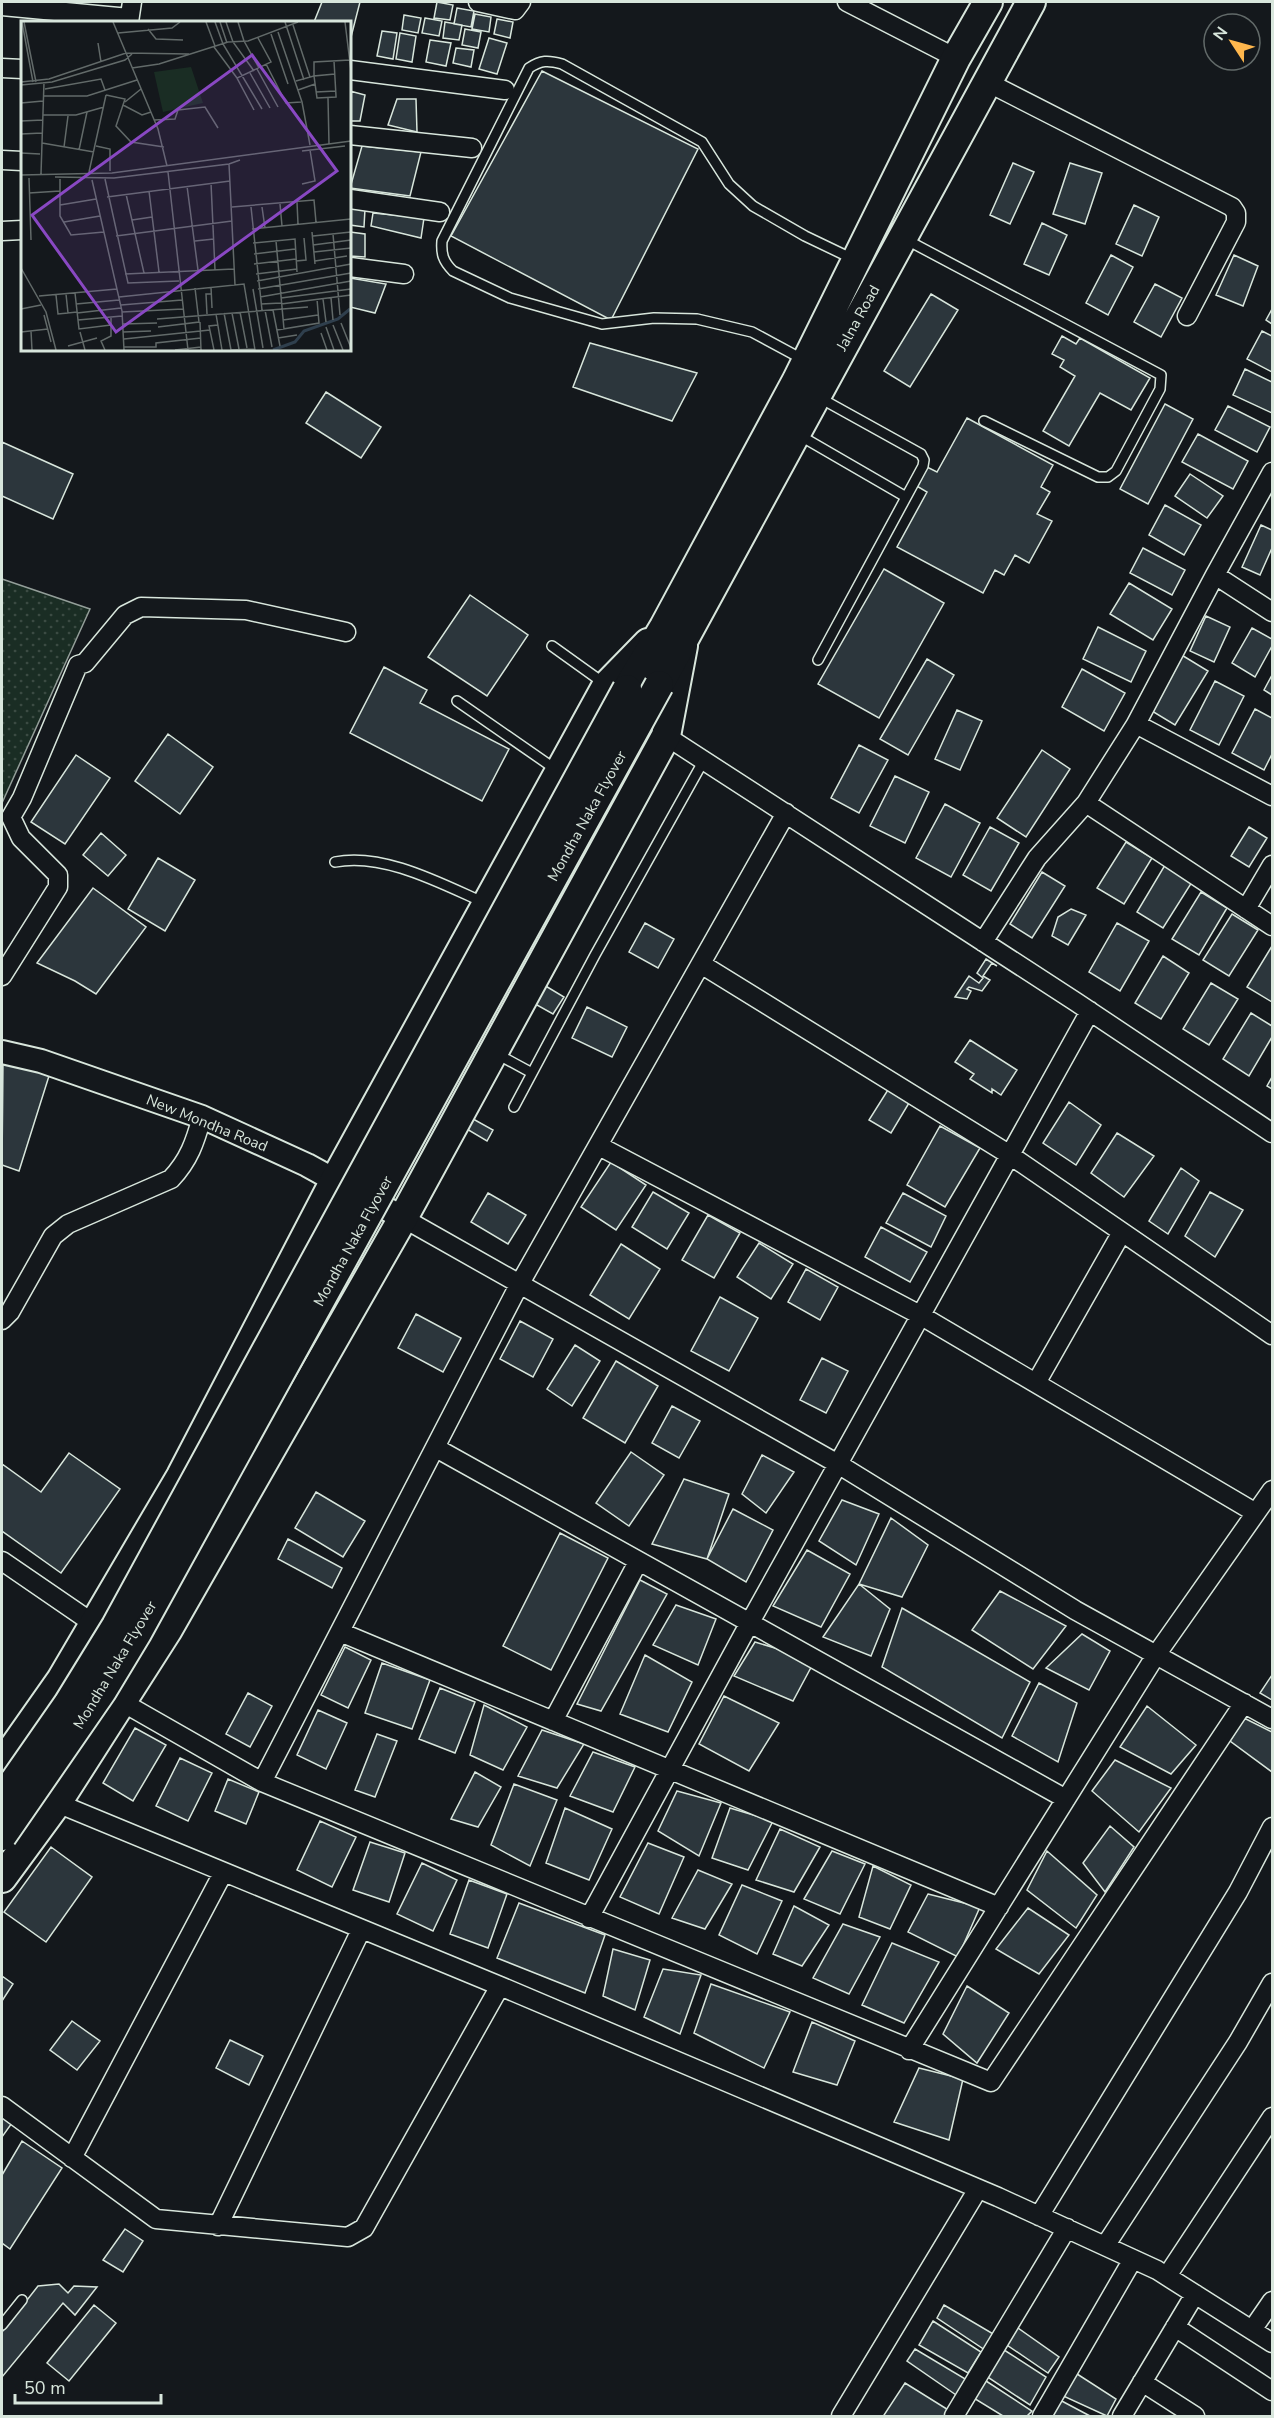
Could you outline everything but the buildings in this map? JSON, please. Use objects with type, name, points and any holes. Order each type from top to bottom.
[{"type":"main road","name":"Jalna Road","points":[[674,631],[956,58],[988,2]]},
{"type":"main road","name":"Jalna Road","points":[[674,631],[795,433],[1031,2]]},
{"type":"main road","name":"Mondha Naka Flyover","points":[[2,1836],[102,1691],[137,1633],[659,686],[674,631]]},
{"type":"main road","name":"Mondha Naka Flyover","points":[[2,1799],[68,1704],[122,1616],[617,687],[674,631]]},
{"type":"main road","points":[[2,1878],[57,1803],[167,1631],[403,1218],[666,735],[674,631]]},
{"type":"main road","points":[[2,1764],[61,1680],[181,1476],[335,1180],[487,904],[560,772],[617,687]]},
{"type":"street","points":[[478,2],[515,10],[521,2]]},
{"type":"street","points":[[848,2],[956,58]]},
{"type":"street","points":[[2,6],[130,14]]},
{"type":"street","points":[[2,68],[21,69]]},
{"type":"street","points":[[351,70],[505,90]]},
{"type":"street","points":[[987,82],[1232,207],[1236,213],[1236,222],[1187,316]]},
{"type":"street","points":[[351,135],[472,148]]},
{"type":"street","points":[[2,160],[21,161]]},
{"type":"street","points":[[351,199],[440,212]]},
{"type":"street","points":[[2,231],[21,230]]},
{"type":"street","points":[[351,267],[404,274]]},
{"type":"street","points":[[983,942],[1037,858],[1086,803],[1136,724],[1272,472]]},
{"type":"street","points":[[1215,575],[1272,612]]},
{"type":"street","points":[[2,976],[58,887],[58,875],[21,838],[10,817],[22,798],[78,665],[85,663],[125,615],[141,607],[246,610],[346,632]]},
{"type":"street","points":[[1136,724],[1272,796]]},
{"type":"street","points":[[666,735],[1090,1011],[1272,1134]]},
{"type":"street","points":[[1086,803],[1272,926]]},
{"type":"street","points":[[262,1782],[519,1285],[786,813]]},
{"type":"street","points":[[1246,909],[1272,865]]},
{"type":"street","points":[[700,964],[1010,1155],[1272,1335]]},
{"type":"street","points":[[589,1918],[749,1624],[1090,1011]]},
{"type":"street","name":"New Mondha Road","points":[[2,1052],[41,1061],[202,1117],[335,1180],[403,1218]]},
{"type":"street","points":[[2,1320],[10,1312],[52,1236],[68,1224],[171,1179],[184,1165],[192,1149],[202,1117]]},
{"type":"street","points":[[599,1146],[920,1315],[1256,1513]]},
{"type":"street","points":[[403,1218],[838,1464],[1075,1610],[1272,1719]]},
{"type":"street","points":[[1036,1383],[1122,1232]]},
{"type":"street","points":[[436,1448],[1066,1799]]},
{"type":"street","points":[[909,2050],[1156,1655],[1272,1490]]},
{"type":"street","points":[[2,1561],[94,1624]]},
{"type":"street","points":[[554,1721],[638,1562]]},
{"type":"street","points":[[340,1632],[999,1907]]},
{"type":"street","points":[[122,1702],[262,1782],[991,2082],[1244,1703]]},
{"type":"street","points":[[57,1803],[500,1986],[1040,2216],[1167,2277],[1272,2343]]},
{"type":"street","points":[[1040,2216],[1238,1892],[1272,1827]]},
{"type":"street","points":[[72,2158],[223,1873]]},
{"type":"street","points":[[218,2226],[362,1930]]},
{"type":"street","points":[[1105,2246],[1238,2042],[1272,1983]]},
{"type":"street","points":[[2,2106],[156,2219],[348,2237],[364,2228],[500,1986]]},
{"type":"street","points":[[1167,2277],[1272,2117]]},
{"type":"street","points":[[841,2416],[978,2189]]},
{"type":"street","points":[[954,2416],[1067,2229]]},
{"type":"street","points":[[1042,2416],[1133,2259]]},
{"type":"street","points":[[1122,2416],[1195,2294]]},
{"type":"street","points":[[1252,2330],[1272,2301]]},
{"type":"street","points":[[1175,2327],[1272,2391]]},
{"type":"street","points":[[1142,2382],[1195,2416]]},
{"type":"lane","points":[[806,361],[752,332],[697,319],[654,318],[602,324],[510,298],[453,271],[441,254],[442,241],[529,68],[539,61],[552,61],[562,64],[702,142],[729,184],[753,206],[805,236],[856,261]]},
{"type":"lane","points":[[903,238],[1161,375],[1160,389],[1116,471],[1108,477],[1098,477],[984,421]]},
{"type":"lane","points":[[815,396],[921,454],[924,460],[923,466],[818,660]]},
{"type":"lane","points":[[795,433],[906,496]]},
{"type":"lane","points":[[552,646],[617,687]]},
{"type":"lane","points":[[457,701],[560,772]]},
{"type":"lane","points":[[514,1107],[704,760]]},
{"type":"lane","points":[[335,862],[350,859],[373,861],[420,875],[487,904]]},
{"type":"lane","points":[[494,1053],[532,1073]]},
{"type":"lane","points":[[2,2325],[22,2300]]},
{"type":"green space","points":[[2,579],[90,609],[2,803]]}]
